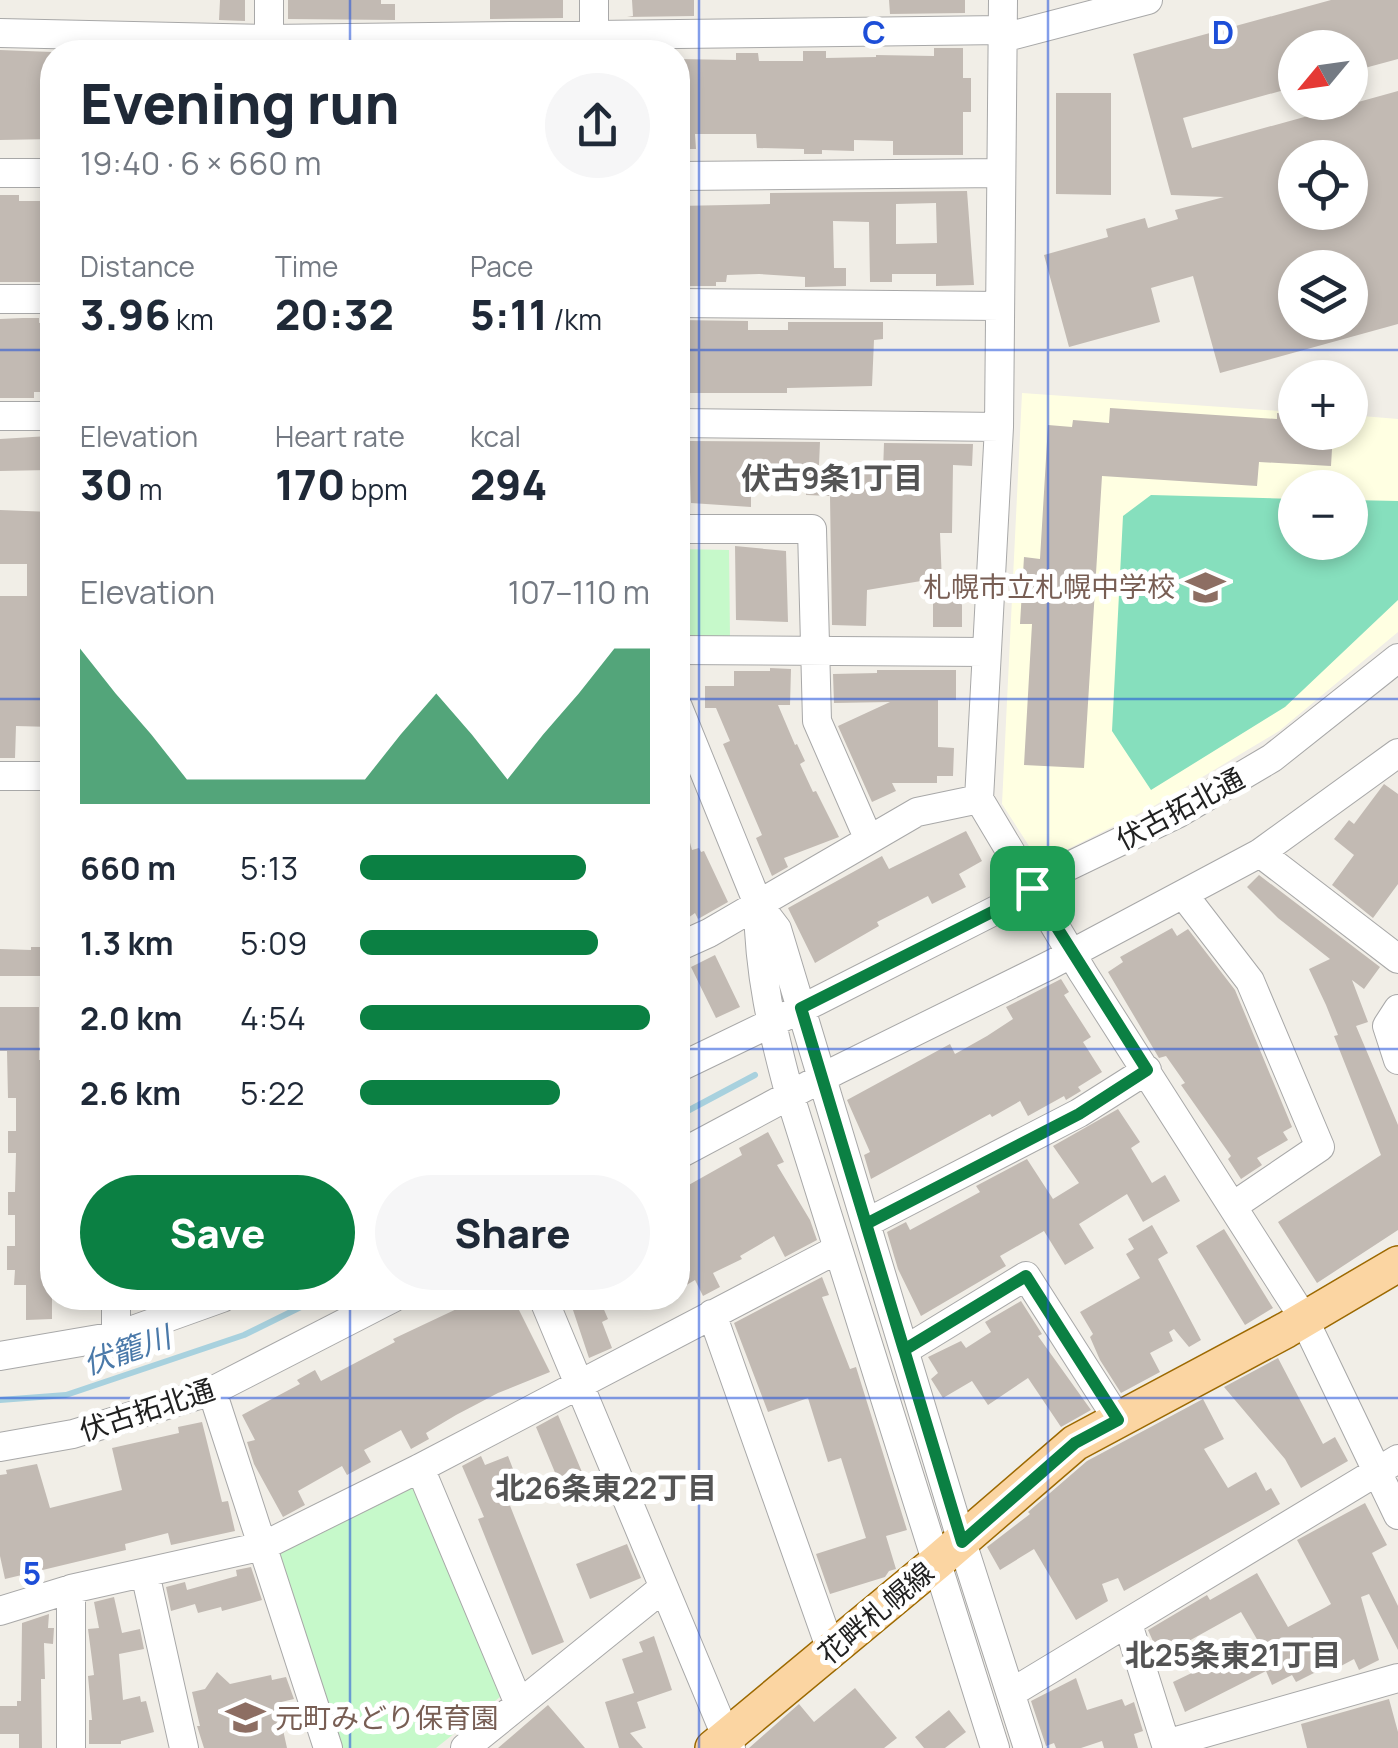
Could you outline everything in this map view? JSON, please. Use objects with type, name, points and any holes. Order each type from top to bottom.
[{"type":"main road","name":"花畔札幌線","points":[[723,1745],[1075,1443],[1286,1330],[1398,1264]]},
{"type":"street","points":[[269,0],[269,40]]},
{"type":"street","points":[[594,0],[594,40]]},
{"type":"street","points":[[1003,0],[999,427],[978,800],[1071,954],[1304,1317],[1388,1465],[1398,1515]]},
{"type":"street","points":[[690,42],[1003,34],[1148,0]]},
{"type":"street","points":[[0,33],[145,40]]},
{"type":"street","points":[[0,173],[40,173]]},
{"type":"street","points":[[690,176],[1001,173]]},
{"type":"street","points":[[0,298],[40,299]]},
{"type":"street","points":[[690,303],[1000,306]]},
{"type":"street","points":[[0,416],[40,416]]},
{"type":"street","points":[[690,424],[999,427]]},
{"type":"street","points":[[690,529],[812,529],[816,721],[869,840]]},
{"type":"street","points":[[690,650],[985,652]]},
{"type":"street","name":"伏古拓北通","points":[[690,1062],[1006,905],[1177,814],[1272,758],[1398,658]]},
{"type":"street","points":[[690,737],[758,904],[777,930],[801,1008],[904,1350],[995,1748]]},
{"type":"street","points":[[690,1149],[1260,853],[1398,754]]},
{"type":"street","points":[[0,776],[40,776]]},
{"type":"street","points":[[690,781],[707,781]]},
{"type":"street","points":[[690,942],[917,812],[978,800]]},
{"type":"street","points":[[1260,853],[1398,959]]},
{"type":"street","points":[[1182,894],[1250,981],[1320,1147],[1233,1206]]},
{"type":"street","points":[[758,904],[759,961],[770,1022],[838,1249],[950,1552],[1010,1693],[1028,1748]]},
{"type":"street","points":[[1398,1009],[1386,1026],[1398,1060]]},
{"type":"street","points":[[866,1224],[1079,1114],[1147,1070]]},
{"type":"street","points":[[0,1611],[71,1589],[263,1546],[838,1249]]},
{"type":"street","points":[[904,1350],[1026,1276],[1118,1420]]},
{"type":"street","points":[[116,1310],[116,1336]]},
{"type":"street","points":[[0,1356],[116,1336],[189,1310]]},
{"type":"street","name":"伏古拓北通","points":[[0,1447],[73,1434],[212,1392],[370,1310]]},
{"type":"street","points":[[548,1310],[723,1745]]},
{"type":"street","points":[[712,1314],[831,1650]]},
{"type":"street","points":[[212,1392],[328,1748]]},
{"type":"street","points":[[1010,1693],[1388,1465]]},
{"type":"street","points":[[420,1468],[519,1704]]},
{"type":"street","points":[[145,1573],[184,1748]]},
{"type":"street","points":[[465,1748],[662,1588]]},
{"type":"street","points":[[71,1589],[71,1748]]},
{"type":"street","points":[[1128,1624],[1167,1746],[1398,1678]]},
{"type":"shaded area","name":"札幌市立札幌中学校","points":[[1022,393],[1278,411],[1278,450],[1368,450],[1368,416],[1398,419],[1398,632],[1279,731],[1154,806],[1040,863],[1002,804]]},
{"type":"green space","points":[[1151,495],[1278,499],[1278,560],[1368,560],[1368,500],[1398,501],[1398,600],[1285,707],[1151,790],[1112,731],[1123,516]]},
{"type":"green space","points":[[690,549],[729,550],[730,639],[690,637]]},
{"type":"green space","points":[[415,1485],[501,1689],[500,1697],[436,1748],[342,1748],[280,1555],[283,1547]]},
{"type":"building","points":[[220,0],[245,0],[245,21],[219,20]]},
{"type":"building","points":[[288,0],[381,0],[381,4],[395,4],[395,20],[288,19]]},
{"type":"building","points":[[490,0],[563,0],[563,18],[490,19]]},
{"type":"building","points":[[632,0],[694,0],[694,16],[627,17],[633,16]]},
{"type":"building","points":[[889,0],[965,0],[965,13],[890,14]]},
{"type":"building","points":[[1331,0],[1398,0],[1398,59],[1368,67],[1368,30],[1278,30],[1278,92],[1183,118],[1192,148],[1293,120],[1368,120],[1368,99],[1398,91],[1398,324],[1368,332],[1368,250],[1278,250],[1278,340],[1340,340],[1220,373],[1193,276],[1151,288],[1160,322],[1069,347],[1044,255],[1108,237],[1106,229],[1145,218],[1148,228],[1178,219],[1175,210],[1224,197],[1171,195],[1133,54]]},
{"type":"building","points":[[934,48],[963,48],[963,78],[971,78],[971,112],[963,112],[963,155],[893,155],[893,141],[854,140],[854,151],[804,154],[804,149],[757,148],[756,134],[695,134],[696,149],[690,149],[690,59],[736,60],[736,53],[758,53],[759,61],[803,61],[803,51],[826,51],[826,58],[934,56]]},
{"type":"building","points":[[0,50],[40,52],[40,139],[0,140]]},
{"type":"building","points":[[1056,93],[1111,93],[1111,195],[1056,194]]},
{"type":"building","points":[[967,191],[974,285],[936,286],[936,274],[892,274],[892,282],[870,282],[869,222],[833,221],[834,268],[846,268],[846,286],[805,287],[805,277],[759,274],[727,275],[726,282],[716,282],[716,286],[690,286],[690,206],[770,204],[770,193]],"holes":[[[936,203],[937,243],[896,244],[896,204]]]},
{"type":"building","points":[[0,195],[19,195],[19,201],[40,201],[40,282],[0,282]]},
{"type":"building","points":[[39,318],[40,392],[34,392],[34,398],[0,398],[0,319]]},
{"type":"building","points":[[690,320],[748,321],[748,330],[788,330],[788,322],[883,322],[883,339],[874,340],[872,386],[787,388],[787,393],[690,393]]},
{"type":"building","points":[[1110,408],[1277,419],[1278,413],[1278,450],[1332,450],[1331,466],[1259,462],[1257,486],[1102,476],[1084,768],[1024,765],[1032,624],[1020,624],[1024,557],[1040,559],[1048,425],[1072,427],[1073,420],[1109,423]]},
{"type":"building","points":[[40,437],[40,470],[0,471],[0,439]]},
{"type":"building","points":[[690,441],[820,442],[819,465],[762,465],[762,487],[751,487],[751,507],[691,503]]},
{"type":"building","points":[[884,443],[973,444],[972,466],[953,465],[952,533],[940,533],[942,583],[921,581],[867,590],[866,626],[832,625],[830,496],[806,495],[806,470],[883,472]]},
{"type":"building","points":[[0,510],[40,512],[40,727],[16,726],[15,758],[0,758],[0,596],[27,596],[27,564],[0,564]]},
{"type":"building","points":[[735,546],[786,551],[788,622],[736,620]]},
{"type":"building","points":[[933,592],[962,592],[962,627],[933,627]]},
{"type":"building","points":[[791,669],[790,705],[778,705],[805,761],[800,764],[839,837],[784,858],[788,867],[772,876],[756,838],[762,835],[723,744],[730,741],[716,708],[705,708],[705,686],[734,686],[734,671]]},
{"type":"building","points":[[956,670],[956,700],[938,700],[938,747],[954,748],[953,776],[937,776],[937,783],[892,783],[896,791],[872,802],[838,726],[890,702],[834,703],[833,674]]},
{"type":"building","points":[[1384,784],[1398,794],[1398,884],[1373,918],[1332,885],[1354,855],[1334,839],[1349,820],[1354,824]]},
{"type":"building","points":[[966,831],[982,861],[959,874],[966,887],[932,904],[928,896],[877,922],[879,926],[815,963],[788,908],[882,856],[889,869]]},
{"type":"building","points":[[690,843],[692,850],[704,851],[728,902],[698,919],[695,913],[690,917]]},
{"type":"building","points":[[1259,875],[1380,967],[1364,989],[1352,980],[1368,1022],[1356,1026],[1398,1125],[1398,1230],[1317,1283],[1278,1222],[1381,1155],[1334,1036],[1338,1035],[1309,969],[1330,959],[1278,918],[1247,887]]},
{"type":"building","points":[[1172,928],[1177,936],[1188,929],[1235,990],[1292,1127],[1283,1132],[1288,1140],[1257,1158],[1262,1165],[1241,1179],[1228,1159],[1231,1156],[1181,1085],[1185,1083],[1166,1056],[1159,1058],[1108,972],[1123,962],[1120,957]]},
{"type":"building","points":[[40,947],[40,976],[0,976],[0,949]]},
{"type":"building","points":[[715,955],[740,1007],[716,1018],[691,967]]},
{"type":"building","points":[[1061,979],[1069,992],[1064,995],[1091,1037],[1083,1042],[1102,1072],[1066,1100],[1064,1096],[1028,1116],[1020,1101],[871,1179],[864,1155],[870,1152],[847,1100],[950,1044],[955,1054],[987,1036],[1013,1019],[1006,1007]]},
{"type":"building","points":[[0,1007],[39,1007],[40,1310],[52,1310],[52,1319],[26,1320],[26,1285],[14,1285],[15,1270],[7,1270],[7,1246],[15,1246],[15,1215],[8,1215],[8,1192],[15,1192],[16,1153],[8,1153],[8,1131],[16,1131],[16,1098],[8,1098],[7,1051],[0,1051]]},
{"type":"building","points":[[1118,1109],[1140,1142],[1131,1148],[1152,1183],[1165,1175],[1180,1201],[1143,1222],[1127,1194],[1079,1224],[1094,1248],[1065,1265],[1044,1231],[1000,1256],[1006,1266],[921,1316],[898,1269],[887,1232],[906,1222],[910,1230],[980,1192],[976,1186],[1027,1159],[1053,1199],[1079,1183],[1053,1146]]},
{"type":"building","points":[[768,1132],[784,1162],[777,1165],[810,1220],[817,1240],[785,1257],[774,1236],[740,1256],[742,1259],[713,1273],[720,1287],[703,1296],[695,1280],[690,1283],[690,1184],[742,1155],[739,1148]]},
{"type":"building","points":[[1152,1225],[1168,1253],[1158,1259],[1201,1340],[1189,1347],[1174,1329],[1169,1332],[1173,1341],[1150,1353],[1160,1372],[1121,1393],[1100,1360],[1090,1337],[1093,1334],[1080,1312],[1140,1278],[1126,1254],[1134,1249],[1128,1239]]},
{"type":"building","points":[[1224,1229],[1273,1308],[1245,1325],[1196,1246]]},
{"type":"building","points":[[822,1277],[829,1295],[822,1297],[850,1369],[856,1367],[907,1530],[886,1536],[896,1569],[885,1577],[830,1594],[816,1554],[866,1538],[841,1458],[828,1462],[808,1398],[768,1412],[734,1323]]},
{"type":"building","points":[[1021,1301],[1042,1334],[1038,1336],[1091,1410],[1061,1427],[1028,1378],[988,1405],[972,1381],[943,1398],[931,1379],[938,1373],[928,1357],[961,1341],[966,1348],[991,1332],[985,1322]]},
{"type":"building","points":[[455,1310],[519,1310],[550,1372],[456,1415],[426,1433],[429,1439],[411,1449],[401,1430],[364,1450],[371,1462],[347,1475],[342,1466],[298,1491],[305,1505],[283,1517],[254,1464],[247,1442],[255,1440],[242,1415],[300,1384],[297,1380],[315,1370],[321,1381],[395,1342],[393,1339]]},
{"type":"building","points":[[573,1310],[604,1310],[608,1319],[602,1322],[612,1348],[589,1358]]},
{"type":"building","points":[[1278,1358],[1323,1444],[1335,1437],[1348,1461],[1301,1488],[1285,1459],[1224,1387]]},
{"type":"building","points":[[1203,1399],[1224,1439],[1204,1449],[1228,1488],[1256,1472],[1266,1491],[1271,1488],[1280,1504],[1124,1591],[1118,1578],[1102,1584],[1108,1601],[1076,1620],[1034,1549],[1000,1570],[987,1547],[1030,1514],[1087,1461]]},
{"type":"building","points":[[558,1415],[587,1484],[564,1494],[536,1427]]},
{"type":"building","points":[[202,1422],[222,1502],[228,1501],[235,1531],[171,1545],[168,1533],[125,1544],[126,1550],[5,1579],[0,1556],[0,1475],[7,1474],[6,1470],[37,1464],[50,1508],[122,1490],[112,1448],[179,1433],[178,1427]]},
{"type":"building","points":[[481,1456],[485,1465],[508,1456],[518,1482],[503,1488],[564,1642],[532,1655],[478,1519],[484,1517],[462,1466]]},
{"type":"building","points":[[1365,1503],[1387,1545],[1372,1553],[1398,1606],[1398,1650],[1369,1594],[1361,1597],[1379,1660],[1359,1670],[1354,1659],[1341,1666],[1338,1661],[1296,1682],[1292,1675],[1272,1685],[1266,1671],[1185,1712],[1173,1682],[1258,1641],[1241,1612],[1160,1657],[1148,1630],[1207,1595],[1210,1600],[1257,1573],[1288,1627],[1326,1607],[1331,1604],[1297,1540]]},
{"type":"building","points":[[627,1544],[641,1578],[590,1599],[576,1564]]},
{"type":"building","points":[[251,1567],[262,1600],[222,1611],[221,1607],[198,1613],[195,1604],[171,1611],[166,1587],[185,1582],[187,1590],[237,1576],[236,1570]]},
{"type":"building","points":[[114,1597],[122,1633],[140,1629],[144,1649],[119,1654],[123,1700],[140,1696],[141,1702],[146,1701],[154,1732],[121,1744],[89,1744],[92,1720],[88,1676],[94,1675],[88,1629],[99,1628],[94,1602]]},
{"type":"building","points":[[49,1614],[48,1628],[54,1628],[53,1644],[44,1643],[42,1748],[19,1748],[19,1734],[0,1734],[0,1706],[17,1706],[17,1701],[21,1701],[22,1623]]},
{"type":"building","points":[[654,1636],[672,1690],[637,1702],[646,1728],[630,1733],[643,1748],[619,1748],[605,1702],[634,1693],[622,1659],[643,1652],[639,1642]]},
{"type":"building","points":[[217,1672],[230,1684],[271,1675],[272,1680],[286,1677],[294,1699],[277,1703],[287,1748],[204,1748],[192,1692],[205,1689]]},
{"type":"building","points":[[1076,1678],[1087,1710],[1122,1699],[1125,1706],[1134,1702],[1143,1731],[1134,1734],[1138,1748],[1104,1748],[1102,1741],[1081,1748],[1056,1748],[1054,1743],[1046,1746],[1031,1701]]},
{"type":"building","points":[[855,1688],[897,1738],[884,1748],[749,1748],[799,1704],[814,1722]]},
{"type":"building","points":[[1389,1699],[1398,1748],[1307,1748],[1301,1724]]},
{"type":"building","points":[[548,1705],[585,1748],[498,1748]]},
{"type":"building","points":[[949,1710],[966,1732],[945,1748],[924,1748],[915,1737]]},
{"type":"waterway","name":"伏籠川","points":[[690,1110],[755,1075]]},
{"type":"waterway","name":"伏籠川","points":[[0,1400],[66,1395],[244,1335],[295,1310]]},
{"type":"place","name":"札幌市立札幌中学校","points":[[1205,587]]},
{"type":"place","name":"元町みどり保育園","points":[[245,1718]]},
{"type":"district","name":"伏古9条1丁目","points":[[832,479]]},
{"type":"district","name":"北26条東22丁目","points":[[606,1489]]},
{"type":"district","name":"北25条東21丁目","points":[[1233,1656]]},
{"type":"route","points":[[1032,888],[1147,1070],[1079,1114],[866,1224],[904,1350],[1026,1276],[1118,1420],[1075,1443],[962,1542],[829,1104],[801,1008],[1006,905],[1032,888]]}]
